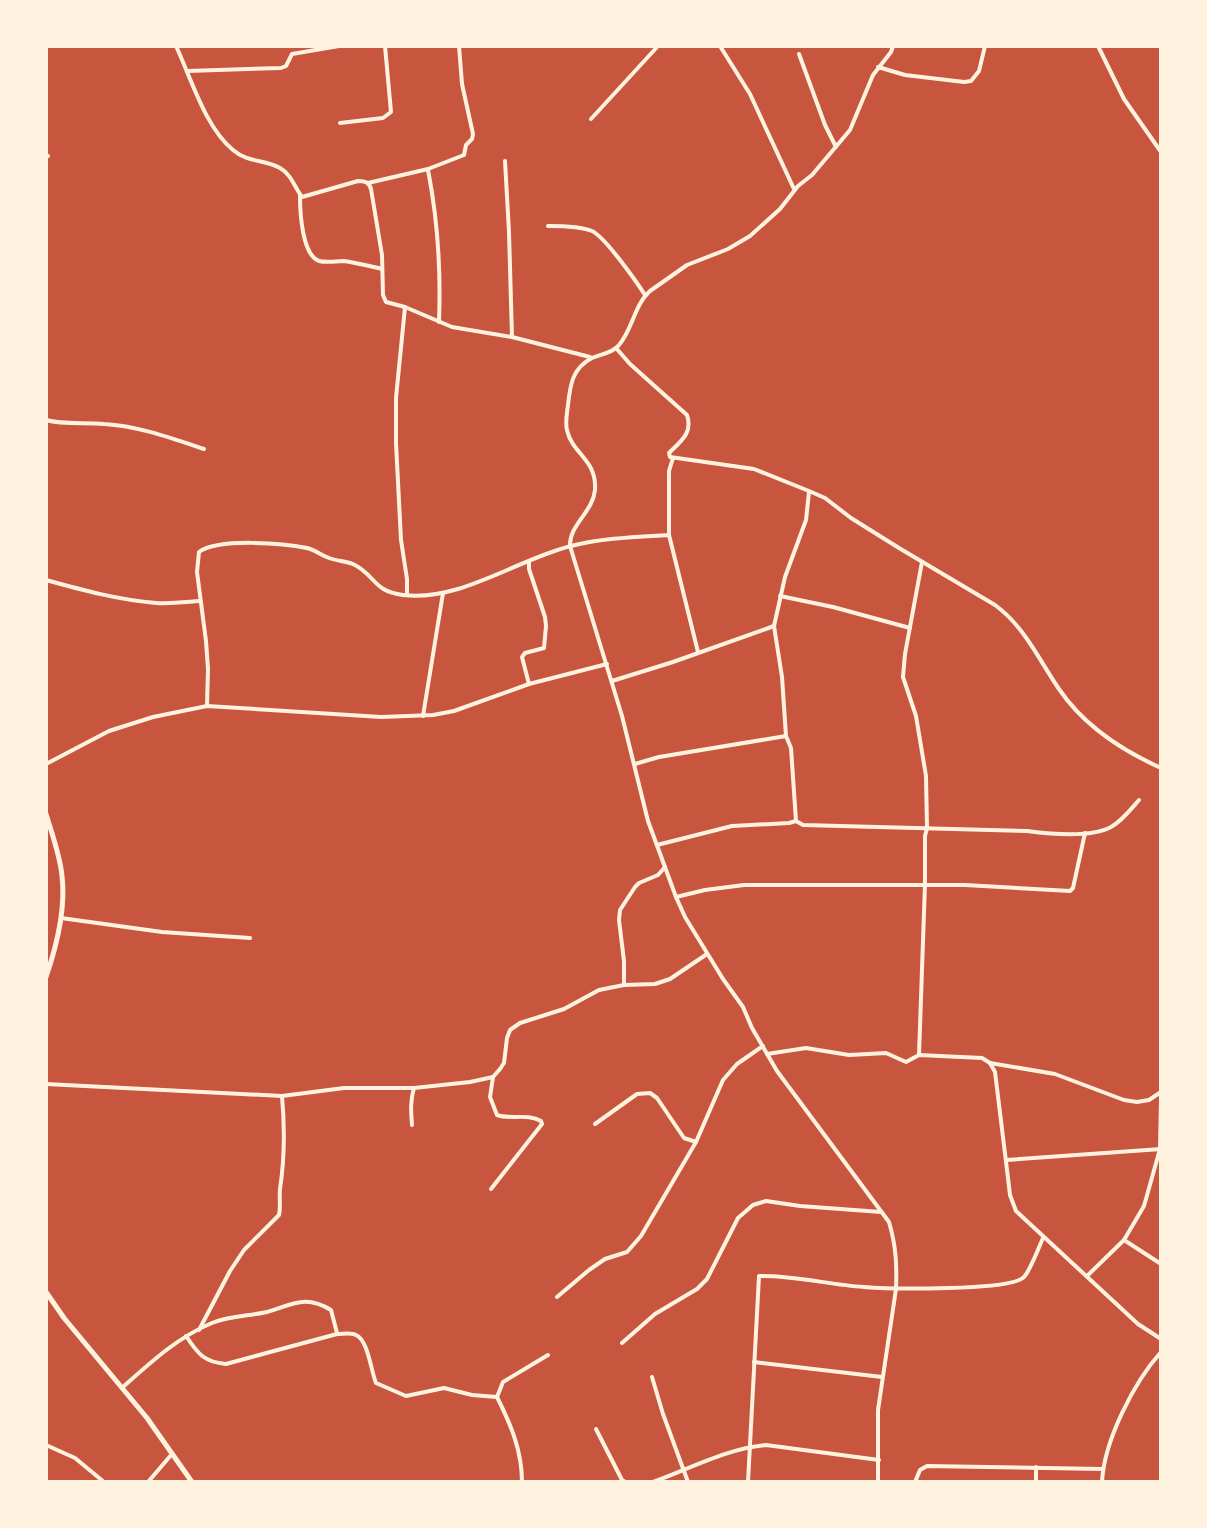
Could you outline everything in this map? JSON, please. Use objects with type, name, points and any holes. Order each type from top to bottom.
[{"type":"street","points":[[176,46],[215,130],[233,150],[248,159],[276,166],[289,176],[300,196],[303,229],[313,257],[320,261],[340,261],[383,269]]},
{"type":"street","points":[[187,71],[281,68],[286,66],[292,54],[339,46]]},
{"type":"street","points":[[340,123],[383,118],[391,112],[385,46]]},
{"type":"street","points":[[300,196],[306,197],[358,181],[368,183],[428,169],[462,157],[466,145],[473,138],[462,84],[459,46]]},
{"type":"street","points":[[591,119],[658,46]]},
{"type":"street","points":[[720,46],[750,94],[795,190]]},
{"type":"street","points":[[878,1482],[878,1410],[896,1289],[897,1255],[889,1222],[787,1086],[676,897],[648,821],[612,681],[570,546],[570,536],[589,508],[595,488],[590,465],[567,433],[566,423],[571,381],[577,369],[620,344],[645,295],[687,265],[728,249],[750,236],[780,209],[836,147],[855,120],[878,67],[893,46]]},
{"type":"street","points":[[878,67],[905,75],[971,81],[979,71],[985,46]]},
{"type":"street","points":[[1098,46],[1124,99],[1161,152]]},
{"type":"street","points":[[799,54],[836,147]]},
{"type":"street","points":[[505,161],[512,337]]},
{"type":"street","points":[[428,169],[438,235],[439,322]]},
{"type":"street","points":[[368,183],[383,269],[385,301],[452,327],[512,337],[593,358]]},
{"type":"street","points":[[548,226],[594,232],[645,295]]},
{"type":"street","points":[[405,307],[396,398],[396,443],[407,596]]},
{"type":"street","points":[[616,348],[687,415],[689,431],[669,453],[670,457],[754,469],[825,498],[851,518],[1002,610],[1028,638],[1058,688],[1085,721],[1132,753],[1161,768]]},
{"type":"street","points":[[46,420],[135,429],[204,449]]},
{"type":"street","points":[[673,458],[669,471],[669,535],[698,652]]},
{"type":"street","points":[[796,821],[791,748],[786,736],[782,677],[774,626],[785,577],[806,520],[809,491]]},
{"type":"street","points":[[207,706],[206,641],[197,572],[199,552],[203,549],[231,544],[281,545],[317,551],[361,569],[383,590],[407,596],[443,593],[570,546],[669,535]]},
{"type":"street","points":[[529,561],[546,626],[544,648],[525,653],[522,657],[529,684]]},
{"type":"street","points":[[919,1055],[926,776],[916,716],[903,677],[922,561]]},
{"type":"street","points":[[46,580],[146,602],[200,601]]},
{"type":"street","points":[[423,716],[443,593]]},
{"type":"street","points":[[780,596],[910,628]]},
{"type":"street","points":[[612,681],[774,626]]},
{"type":"street","points":[[46,764],[109,731],[153,717],[207,706],[381,717],[423,716],[454,711],[529,684],[607,664]]},
{"type":"street","points":[[635,764],[659,757],[786,736]]},
{"type":"street","points":[[657,845],[732,826],[796,821],[803,825],[1085,833],[1111,827],[1139,800]]},
{"type":"street","points":[[46,814],[64,891],[54,952],[46,977]]},
{"type":"street","points":[[676,897],[744,885],[925,884],[1070,891],[1085,833]]},
{"type":"street","points":[[624,985],[620,910],[635,887],[658,875],[665,867]]},
{"type":"street","points":[[61,918],[162,932],[250,938]]},
{"type":"street","points":[[491,1189],[542,1124],[536,1118],[497,1115],[490,1097],[493,1077],[504,1063],[510,1030],[564,1009],[599,990],[655,984],[670,979],[707,954]]},
{"type":"street","points":[[557,1297],[605,1259],[627,1252],[641,1236],[696,1142],[723,1080],[737,1064],[763,1046]]},
{"type":"street","points":[[767,1054],[806,1048],[849,1055],[886,1053],[906,1062],[919,1055],[982,1058],[990,1063],[1055,1074],[1124,1100],[1149,1100],[1161,1092]]},
{"type":"street","points":[[990,1063],[995,1072],[1010,1195],[1016,1211],[1138,1324],[1161,1339]]},
{"type":"street","points":[[46,1084],[282,1096],[344,1088],[450,1085],[493,1077]]},
{"type":"street","points":[[412,1125],[411,1096],[414,1088]]},
{"type":"street","points":[[595,1124],[637,1094],[650,1093],[657,1098],[684,1138],[696,1142]]},
{"type":"street","points":[[199,1330],[244,1250],[279,1215],[285,1142],[282,1096]]},
{"type":"street","points":[[1087,1276],[1124,1240],[1144,1206],[1161,1149],[1161,1098]]},
{"type":"street","points":[[1006,1160],[1161,1149]]},
{"type":"street","points":[[622,1343],[655,1314],[697,1289],[707,1279],[738,1218],[753,1205],[766,1201],[881,1212]]},
{"type":"street","points":[[748,1482],[759,1276],[896,1289],[1015,1282],[1025,1277],[1043,1238]]},
{"type":"street","points":[[1124,1240],[1161,1264]]},
{"type":"street","points":[[46,1292],[80,1338],[123,1387],[192,1482]]},
{"type":"street","points":[[123,1387],[165,1350],[214,1322],[267,1312],[298,1301],[322,1305],[331,1310],[337,1334]]},
{"type":"street","points":[[186,1336],[206,1360],[226,1364],[337,1334],[351,1334],[360,1337],[376,1383],[401,1395],[444,1388],[497,1397]]},
{"type":"street","points":[[1102,1482],[1112,1440],[1128,1402],[1147,1367],[1161,1352]]},
{"type":"street","points":[[522,1482],[520,1452],[497,1397],[503,1382],[548,1355]]},
{"type":"street","points":[[754,1362],[882,1377]]},
{"type":"street","points":[[652,1377],[688,1482]]},
{"type":"street","points":[[596,1429],[625,1482]]},
{"type":"street","points":[[46,1445],[75,1458],[104,1482]]},
{"type":"street","points":[[653,1482],[713,1459],[766,1445],[879,1460]]},
{"type":"street","points":[[148,1482],[172,1454]]},
{"type":"street","points":[[915,1482],[920,1470],[927,1466],[1103,1469]]},
{"type":"street","points":[[1036,1467],[1036,1482]]}]
